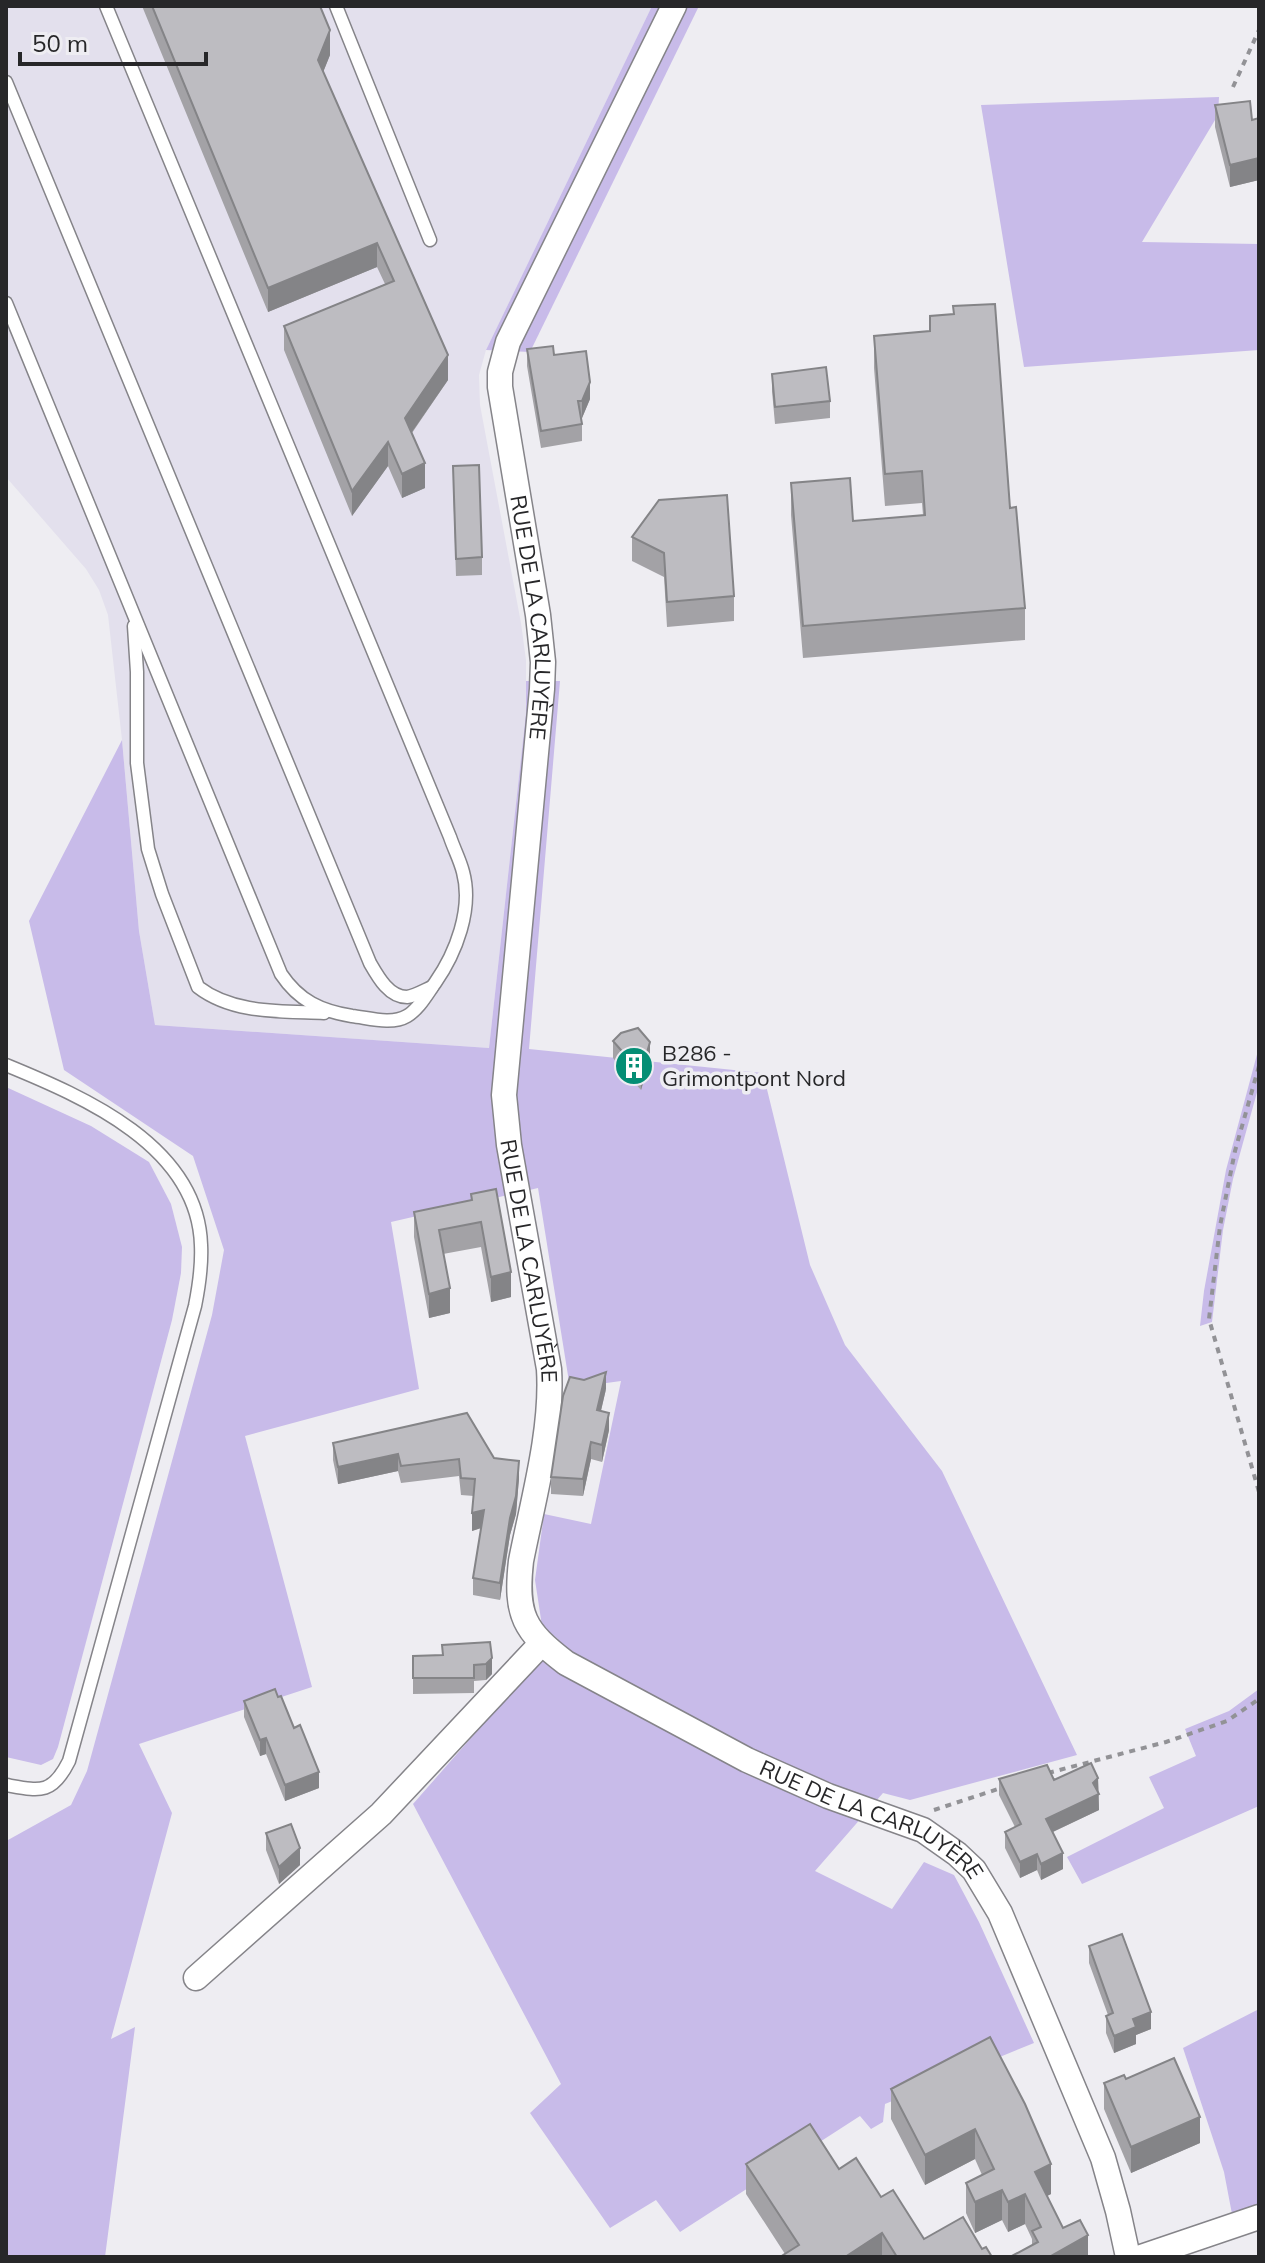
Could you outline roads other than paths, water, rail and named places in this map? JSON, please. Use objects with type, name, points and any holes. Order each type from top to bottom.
[{"type":"street","name":"RUE DE LA CARLUYÈRE","points":[[674,6],[508,342],[500,372],[543,662],[504,1095],[509,1145],[549,1369],[550,1390],[549,1416],[519,1581],[520,1602],[530,1631],[541,1644],[566,1663],[747,1760],[828,1796],[923,1830],[974,1870],[1000,1913],[1103,2158],[1128,2257]]},
{"type":"street","points":[[196,1978],[381,1814],[541,1644]]},
{"type":"street","points":[[1141,2257],[1259,2217]]},
{"type":"lane","points":[[106,6],[464,874],[466,900],[461,930],[444,970],[422,1002],[406,1017],[384,1021],[341,1014],[253,1010],[211,997],[198,987],[148,849],[137,763],[135,634],[130,607]]},
{"type":"lane","points":[[336,6],[430,240]]},
{"type":"lane","points":[[6,82],[370,963],[381,982],[394,993],[408,997],[432,987]]},
{"type":"lane","points":[[6,303],[281,974],[291,990],[310,1004],[341,1014]]},
{"type":"lane","points":[[6,1065],[96,1108],[165,1157],[192,1205],[201,1244],[200,1282],[195,1306],[69,1761],[63,1774],[46,1789],[35,1791],[6,1785]]},
{"type":"place","name":"B286 - Grimontpont Nord","points":[[634,1066]]}]
